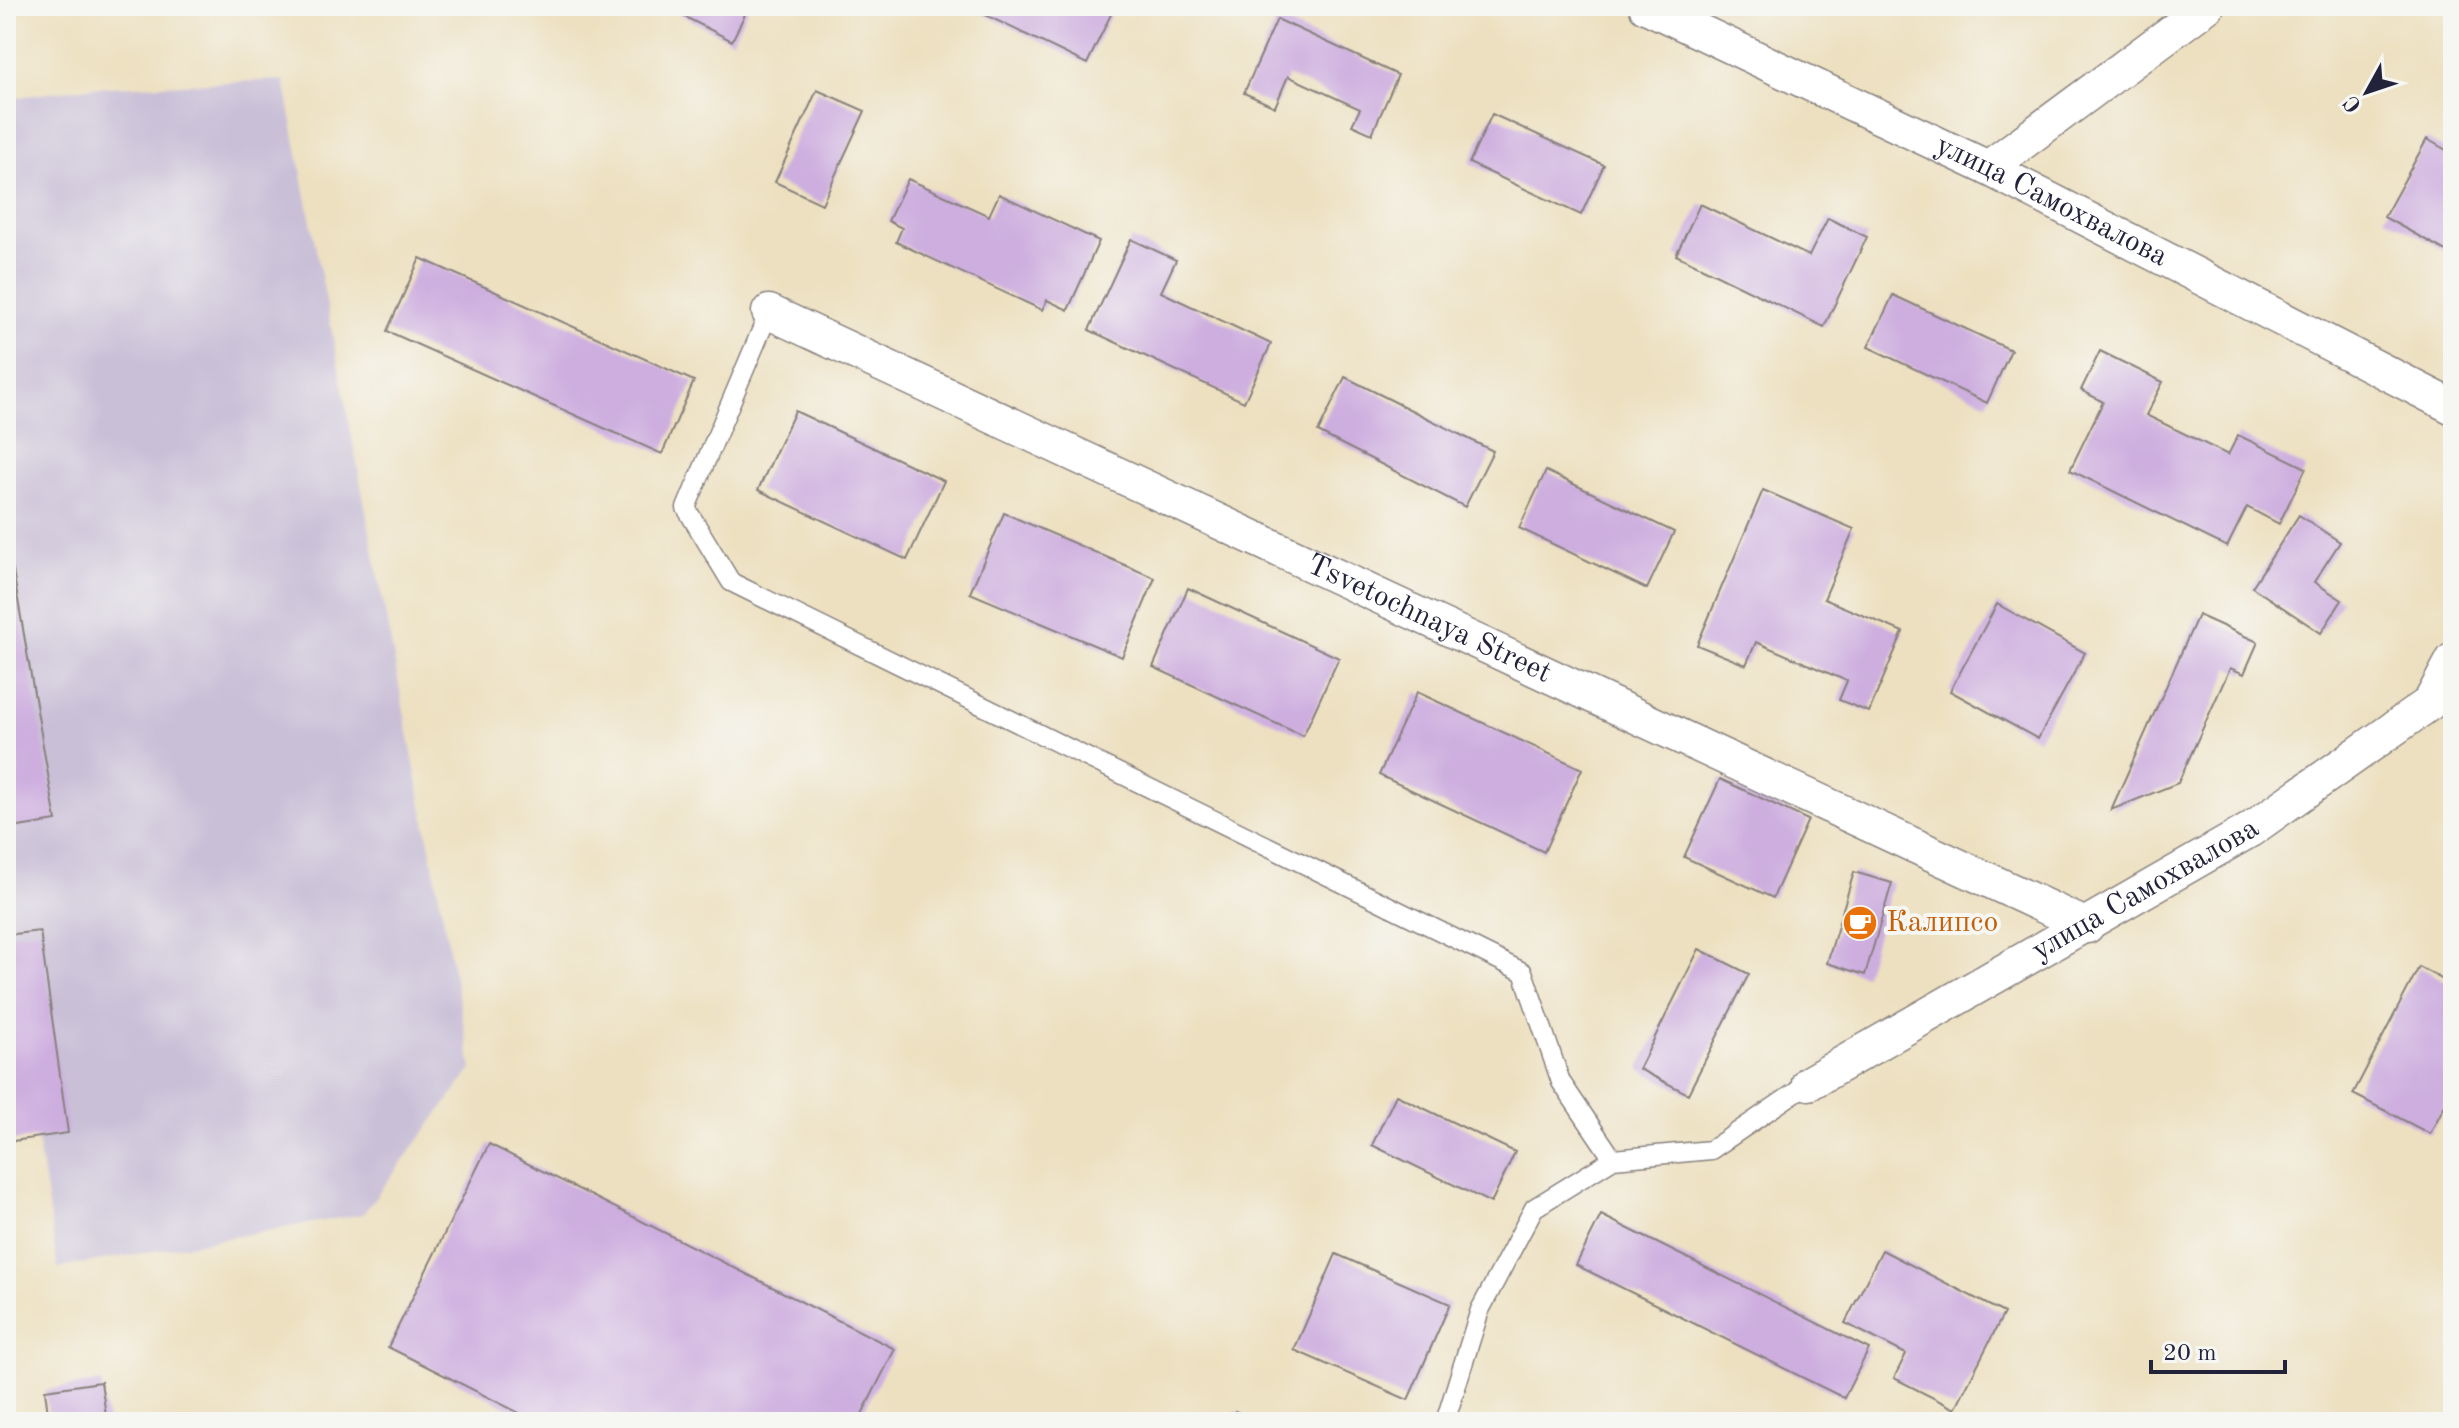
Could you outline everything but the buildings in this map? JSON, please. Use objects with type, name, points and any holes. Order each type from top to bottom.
[{"type":"street","name":"улица Самохвалова","points":[[1646,6],[1988,168],[2453,407]]},
{"type":"street","points":[[1988,168],[2207,6]]},
{"type":"street","name":"Tsvetochnaya Street","points":[[769,312],[2087,926]]},
{"type":"street","name":"улица Самохвалова","points":[[1809,1083],[2250,830],[2430,703],[2453,660]]},
{"type":"lane","points":[[769,312],[686,508],[731,582],[1523,972],[1561,1082],[1613,1159]]},
{"type":"lane","points":[[1445,1422],[1480,1310],[1534,1208],[1613,1159],[1711,1150],[1809,1083]]},
{"type":"shaded area","points":[[284,80],[472,1069],[363,1214],[58,1268],[6,945],[6,99],[83,88]]},
{"type":"place","name":"Калипсо","points":[[1860,923]]}]
